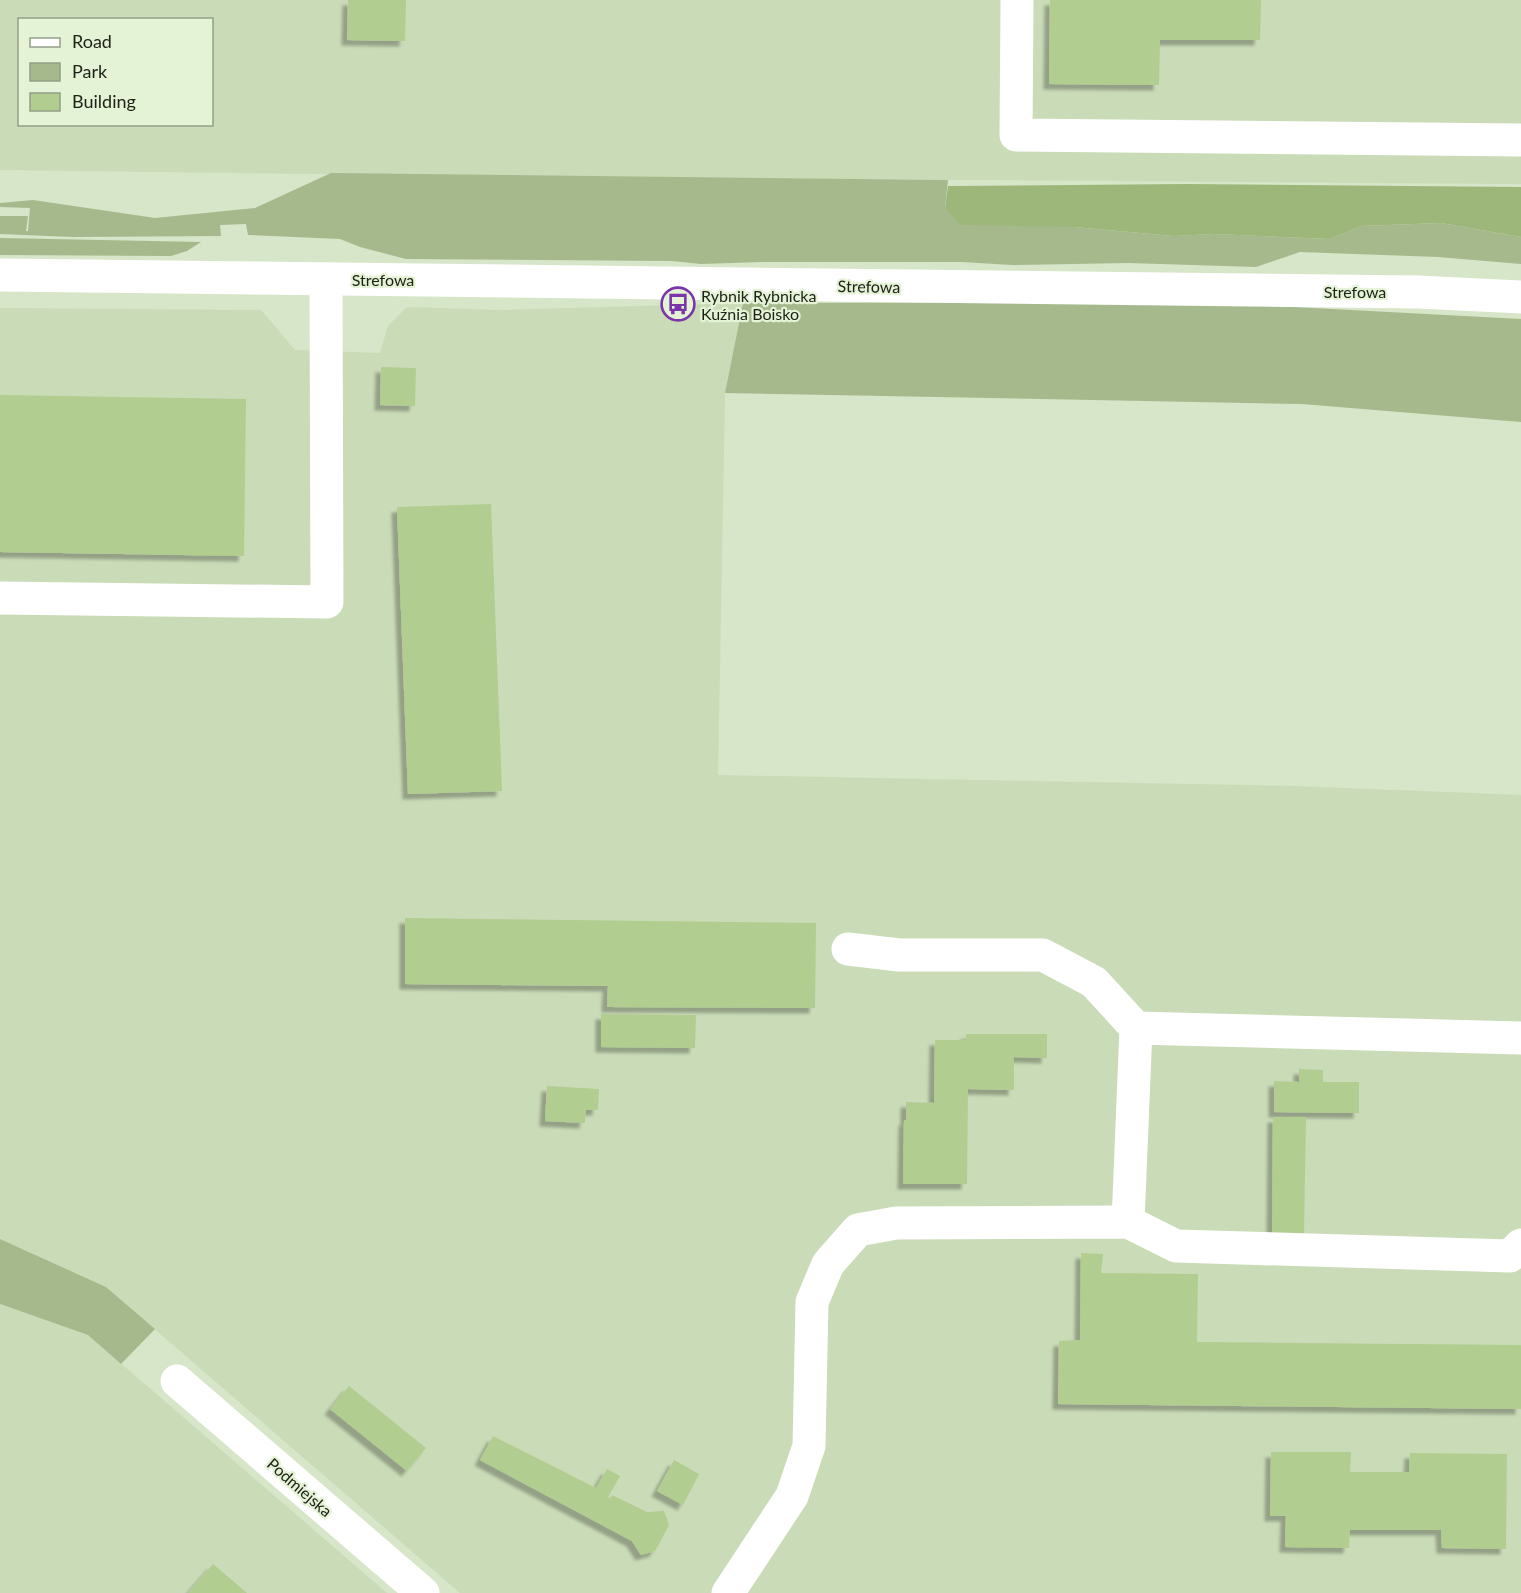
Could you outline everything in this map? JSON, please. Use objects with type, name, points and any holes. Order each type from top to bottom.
[{"type":"street","points":[[1017,0],[1016,135],[1521,140]]},
{"type":"street","name":"Strefowa","points":[[0,275],[1418,292],[1521,297]]},
{"type":"street","points":[[0,598],[327,602],[326,279]]},
{"type":"street","points":[[848,949],[899,955],[1043,955],[1094,982],[1136,1028],[1128,1222]]},
{"type":"street","points":[[1136,1028],[1521,1038]]},
{"type":"street","points":[[728,1593],[792,1496],[809,1446],[812,1302],[828,1264],[858,1230],[896,1223],[1128,1222],[1176,1246],[1510,1256],[1521,1245]]},
{"type":"street","name":"Podmiejska","points":[[177,1381],[423,1593]]},
{"type":"shaded area","points":[[0,0],[1521,0],[1521,184],[554,177],[0,170]]},
{"type":"shaded area","points":[[743,303],[725,393],[718,775],[1295,786],[1521,795],[1521,1593],[460,1593],[106,1287],[0,1239],[0,308],[261,310],[295,350],[380,353],[388,326],[407,307],[502,310]]},
{"type":"shaded area","points":[[0,1304],[88,1335],[387,1593],[0,1593]]},
{"type":"green space","points":[[331,173],[948,180],[945,208],[1074,227],[1173,236],[1215,234],[1330,239],[1361,226],[1441,223],[1521,237],[1521,264],[1438,257],[1300,252],[1256,267],[1129,263],[1012,265],[962,262],[761,262],[701,264],[672,261],[406,259],[360,247],[340,239],[248,235],[246,224],[220,225],[221,236],[73,237],[0,234],[0,216],[28,216],[26,231],[28,231],[30,208],[0,207],[0,203],[33,200],[155,218],[255,208]]},
{"type":"green space","points":[[1187,184],[1521,187],[1521,237],[1441,223],[1361,226],[1330,239],[1215,234],[1173,236],[1074,227],[961,225],[945,208],[948,186]]},
{"type":"green space","points":[[0,238],[201,242],[187,251],[171,256],[0,255]]},
{"type":"green space","points":[[1196,302],[1521,319],[1521,422],[1302,404],[725,393],[743,303]]},
{"type":"green space","points":[[0,1239],[106,1287],[155,1329],[121,1364],[88,1335],[0,1304]]},
{"type":"building","points":[[348,0],[406,0],[405,41],[347,40]]},
{"type":"building","points":[[1050,0],[1261,0],[1260,40],[1160,40],[1159,85],[1049,84]]},
{"type":"building","points":[[381,367],[416,368],[415,406],[380,405]]},
{"type":"building","points":[[0,395],[246,399],[244,556],[0,552]]},
{"type":"building","points":[[491,504],[502,791],[408,794],[397,507]]},
{"type":"building","points":[[405,918],[816,923],[815,1008],[607,1007],[608,986],[405,984]]},
{"type":"building","points":[[601,1014],[696,1015],[695,1048],[601,1047]]},
{"type":"building","points":[[966,1034],[1047,1034],[1047,1058],[1014,1057],[1014,1090],[968,1089],[967,1184],[903,1184],[906,1102],[934,1103],[935,1040],[966,1040]]},
{"type":"building","points":[[1299,1069],[1323,1070],[1323,1082],[1359,1082],[1359,1113],[1274,1112],[1274,1081],[1299,1082]]},
{"type":"building","points":[[547,1086],[599,1089],[598,1110],[586,1110],[585,1123],[545,1121]]},
{"type":"building","points":[[1273,1117],[1306,1117],[1304,1234],[1272,1233]]},
{"type":"building","points":[[1081,1253],[1103,1254],[1101,1273],[1198,1274],[1197,1342],[1521,1345],[1521,1409],[1058,1404],[1059,1341],[1080,1340]]},
{"type":"building","points":[[349,1386],[426,1448],[407,1471],[330,1409]]},
{"type":"building","points":[[493,1436],[596,1488],[607,1469],[620,1476],[608,1497],[612,1495],[647,1512],[664,1511],[669,1525],[655,1551],[641,1555],[632,1541],[480,1460]]},
{"type":"building","points":[[1271,1452],[1351,1452],[1350,1472],[1409,1472],[1410,1453],[1507,1454],[1506,1549],[1442,1548],[1441,1530],[1350,1530],[1349,1548],[1285,1547],[1286,1516],[1270,1516]]},
{"type":"building","points":[[674,1460],[699,1474],[683,1505],[657,1491]]},
{"type":"building","points":[[213,1564],[247,1593],[188,1593]]},
{"type":"place","name":"Rybnik Rybnicka Kuźnia Boisko","points":[[678,304]]}]
